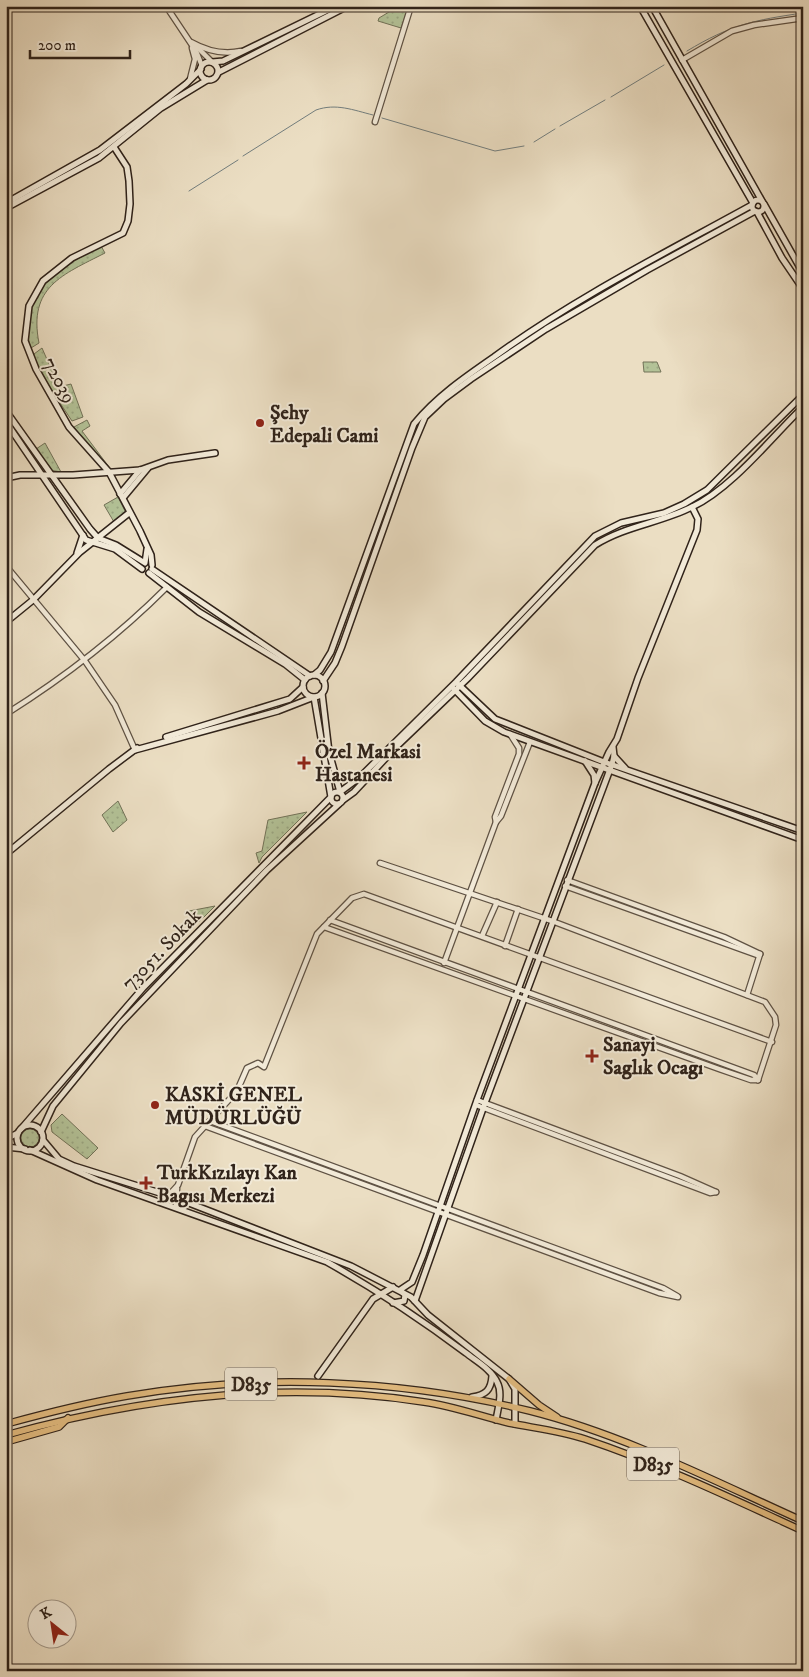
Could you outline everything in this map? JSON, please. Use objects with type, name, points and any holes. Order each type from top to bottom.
[{"type":"highway","points":[[509,1379],[539,1405],[566,1422]]},
{"type":"highway","name":"D835","points":[[6,1424],[126,1396],[184,1389],[254,1384],[373,1386],[472,1398],[566,1422],[667,1459],[803,1521]]},
{"type":"highway","name":"D835","points":[[6,1435],[68,1418],[179,1398],[285,1393],[364,1395],[406,1399],[432,1403],[496,1420],[568,1435],[621,1452],[717,1491],[803,1531]]},
{"type":"highway","points":[[6,1442],[60,1427],[68,1418]]},
{"type":"main road","points":[[6,203],[113,145],[186,84],[206,62],[223,61],[336,6]]},
{"type":"main road","points":[[6,208],[86,166],[162,108],[207,80],[213,80],[218,72],[348,6]]},
{"type":"main road","points":[[640,6],[749,196],[750,205],[758,213],[782,258],[803,289]]},
{"type":"main road","points":[[652,6],[803,273]]},
{"type":"main road","points":[[212,62],[217,66],[218,72]]},
{"type":"main road","points":[[201,68],[202,77],[207,80]]},
{"type":"main road","name":"72039","points":[[113,145],[127,167],[129,181],[129,213],[122,233],[72,258],[43,281],[29,306],[25,324],[25,341],[36,369],[68,427],[109,472],[151,555],[151,569]]},
{"type":"main road","points":[[6,854],[109,769],[140,746],[290,699],[303,687],[305,680],[320,670],[331,652],[414,424],[422,413],[450,388],[540,324],[756,200],[763,202]]},
{"type":"main road","points":[[341,802],[329,752],[322,693],[323,681],[331,671],[342,646],[412,448],[421,425],[430,412],[471,379],[546,329],[647,270],[750,214],[758,213],[763,210],[763,202]]},
{"type":"main road","points":[[515,1424],[515,1389],[509,1379],[428,1315],[415,1301],[397,1289],[328,1256],[176,1198],[74,1166],[59,1159],[43,1140],[42,1132],[53,1106],[121,1023],[267,870],[354,792],[397,746],[448,698],[456,686],[595,536],[621,523],[664,513],[707,490],[803,396]]},
{"type":"main road","points":[[456,686],[468,678],[595,545],[613,534],[692,507],[729,481],[803,407]]},
{"type":"main road","points":[[6,411],[50,476],[90,529],[95,540],[115,549],[142,569],[144,573],[151,569]]},
{"type":"main road","points":[[6,422],[44,475],[86,540],[116,545],[145,563],[167,587],[199,612],[285,664],[305,680]]},
{"type":"main road","points":[[6,478],[20,475],[50,476],[140,470],[168,460],[214,452]]},
{"type":"main road","points":[[121,496],[148,468]]},
{"type":"main road","points":[[121,496],[140,470]]},
{"type":"main road","points":[[415,1301],[484,1105],[614,756],[614,747],[638,678],[697,530],[698,520],[692,507]]},
{"type":"main road","points":[[6,622],[33,600],[75,557],[129,513]]},
{"type":"main road","points":[[75,557],[83,535],[90,529]]},
{"type":"main road","points":[[142,569],[145,563],[146,545]]},
{"type":"main road","points":[[151,569],[312,676],[323,681]]},
{"type":"main road","points":[[468,678],[468,688],[482,707]]},
{"type":"main road","points":[[456,686],[495,719],[594,758],[622,775],[803,840]]},
{"type":"main road","points":[[456,686],[476,712]]},
{"type":"main road","name":"73051. Sokak","points":[[20,1131],[143,988],[335,792],[340,792],[351,786],[456,686]]},
{"type":"main road","points":[[303,687],[305,693],[314,697]]},
{"type":"main road","points":[[135,750],[278,710],[322,693]]},
{"type":"main road","points":[[448,698],[451,695],[458,697],[494,728],[530,742],[603,764]]},
{"type":"main road","points":[[314,697],[331,797],[333,802],[341,802]]},
{"type":"main road","points":[[594,758],[614,747]]},
{"type":"main road","points":[[318,1376],[373,1299],[380,1294],[412,1282],[476,1103],[608,752]]},
{"type":"main road","points":[[614,756],[625,769]]},
{"type":"main road","points":[[585,760],[592,771],[595,784]]},
{"type":"main road","points":[[610,767],[625,769],[803,831]]},
{"type":"main road","points":[[601,790],[610,777],[622,775]]},
{"type":"main road","points":[[336,781],[340,786],[351,786]]},
{"type":"main road","points":[[322,807],[328,796],[328,784]]},
{"type":"main road","points":[[6,1139],[32,1125],[42,1132]]},
{"type":"main road","points":[[20,1131],[20,1144],[28,1150],[37,1148],[43,1140]]},
{"type":"main road","points":[[6,1146],[28,1150],[98,1180],[327,1262],[431,1327],[492,1375],[498,1385],[499,1404],[496,1420]]},
{"type":"main road","points":[[392,1303],[402,1302],[405,1299],[397,1289]]},
{"type":"main road","points":[[472,1398],[487,1392],[491,1385],[492,1375]]},
{"type":"street","points":[[166,6],[190,42],[201,68]]},
{"type":"street","points":[[375,122],[410,6]]},
{"type":"street","points":[[682,60],[732,31],[754,25],[803,18]]},
{"type":"street","points":[[190,42],[205,49],[221,52],[246,50]]},
{"type":"street","points":[[190,42],[212,62]]},
{"type":"street","points":[[186,84],[194,68],[195,59],[190,42]]},
{"type":"street","points":[[6,566],[85,661],[115,705],[135,750]]},
{"type":"street","points":[[6,714],[85,661],[137,617],[167,587]]},
{"type":"street","points":[[496,822],[495,817],[519,754],[519,748],[510,734]]},
{"type":"street","points":[[444,963],[496,822],[501,816],[530,742]]},
{"type":"street","points":[[330,920],[719,1069],[751,1080],[758,1080],[776,1025],[771,1008],[765,1002],[552,921],[380,863]]},
{"type":"street","points":[[568,880],[724,937],[759,951],[760,954]]},
{"type":"street","points":[[565,886],[749,952],[760,954]]},
{"type":"street","points":[[176,1207],[178,1185],[195,1137],[236,1091],[247,1068],[258,1063],[264,1067],[317,934],[352,898],[364,894],[772,1042]]},
{"type":"street","points":[[482,936],[497,902]]},
{"type":"street","points":[[505,946],[518,909]]},
{"type":"street","points":[[324,927],[518,992]]},
{"type":"street","points":[[747,994],[760,954]]},
{"type":"street","points":[[476,1103],[484,1105],[680,1176],[716,1192],[710,1193],[634,1165],[484,1105]]},
{"type":"street","points":[[205,1126],[445,1216],[658,1293],[678,1297],[663,1288],[210,1121]]},
{"type":"street","points":[[165,1203],[168,1196],[178,1185]]},
{"type":"green space","points":[[399,6],[408,8],[401,28],[378,21],[379,18]]},
{"type":"green space","points":[[101,246],[105,253],[62,276],[44,296],[39,308],[37,324],[39,343],[31,348],[27,329],[28,313],[35,298],[44,285],[57,274],[71,263]]},
{"type":"green space","points":[[42,348],[59,387],[71,384],[83,417],[72,421],[46,382],[33,357]]},
{"type":"green space","points":[[643,362],[657,362],[661,372],[644,372]]},
{"type":"green space","points":[[87,420],[90,426],[82,431],[112,471],[109,471],[74,427]]},
{"type":"green space","points":[[45,443],[61,472],[50,470],[36,449]]},
{"type":"green space","points":[[118,497],[126,513],[114,522],[104,505]]},
{"type":"green space","points":[[118,801],[127,820],[113,832],[102,815]]},
{"type":"green space","points":[[307,812],[262,857],[259,863],[256,853],[262,851],[268,820]]},
{"type":"green space","points":[[215,906],[199,922],[195,922],[184,912]]},
{"type":"green space","points":[[62,1114],[98,1148],[87,1159],[52,1132],[51,1125]]},
{"type":"green space","points":[[30,1129],[36,1132],[39,1138],[36,1144],[30,1147],[24,1144],[21,1138],[24,1132]]},
{"type":"waterway","points":[[687,51],[730,29],[756,21],[803,13]]},
{"type":"waterway","points":[[611,97],[664,65]]},
{"type":"waterway","points":[[560,126],[605,100]]},
{"type":"waterway","points":[[243,156],[316,110],[338,107],[373,115]]},
{"type":"waterway","points":[[382,118],[495,151],[524,146]]},
{"type":"waterway","points":[[534,142],[555,129]]},
{"type":"waterway","points":[[189,191],[238,160]]},
{"type":"place","name":"Şehy Edepali Cami","points":[[260,423]]},
{"type":"place","name":"Özel Markasi Hastanesi","points":[[304,763]]},
{"type":"place","name":"Sanayi Saglık Ocagı","points":[[592,1056]]},
{"type":"place","name":"KASKİ GENEL MÜDÜRLÜĞÜ","points":[[155,1105]]},
{"type":"place","name":"TurkKızılayı Kan Bagısı Merkezi","points":[[146,1183]]}]
